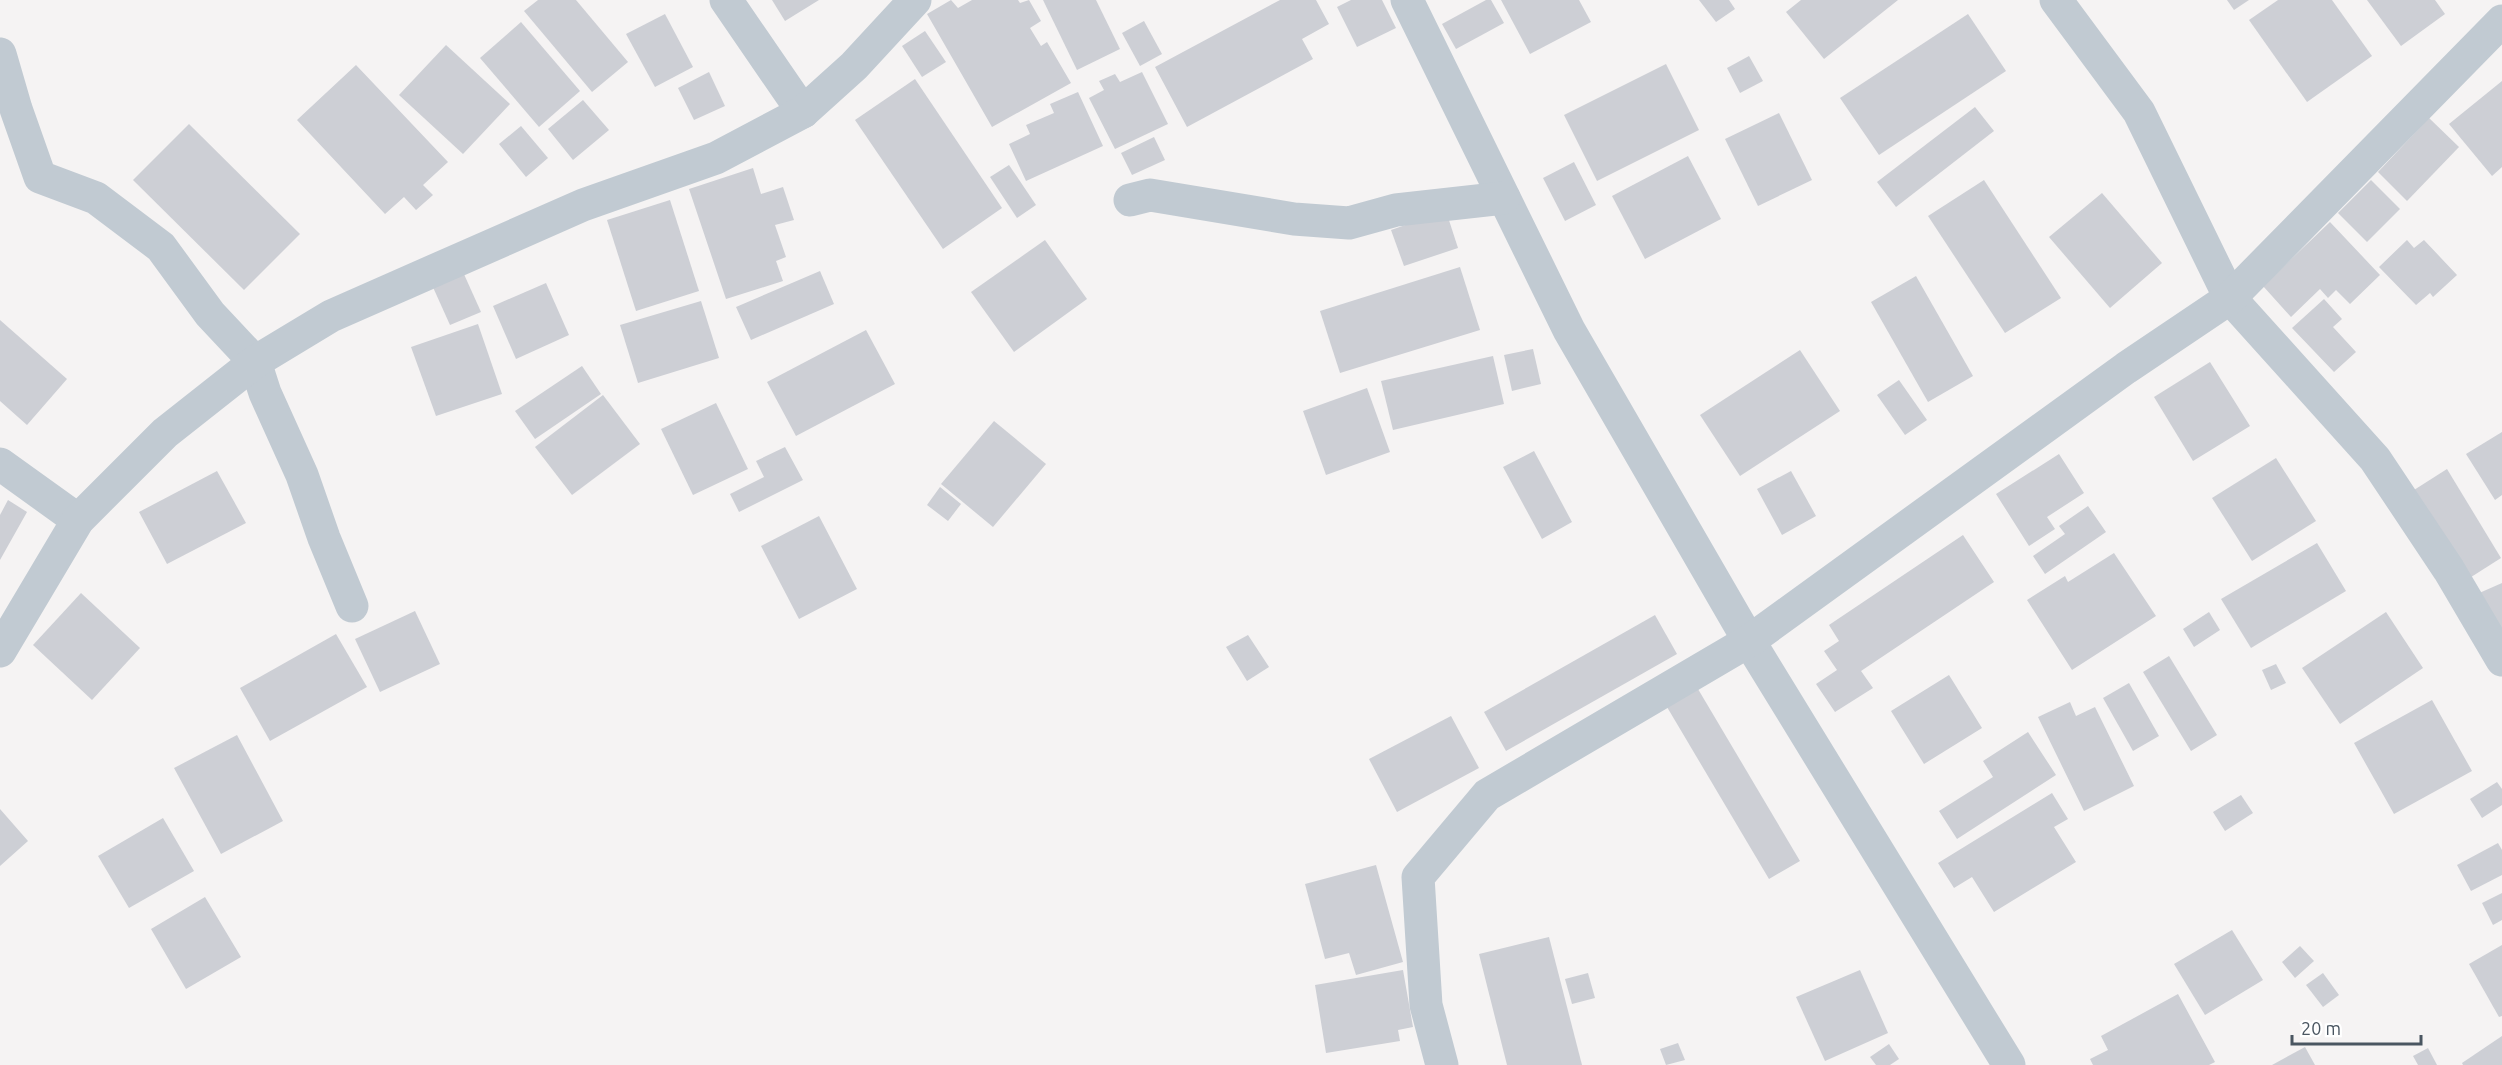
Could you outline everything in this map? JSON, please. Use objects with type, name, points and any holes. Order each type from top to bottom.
[{"type":"street","points":[[726,0],[802,112]]},
{"type":"street","points":[[0,651],[78,520],[165,433],[255,362],[331,316],[583,205],[716,158],[802,112],[854,66],[915,0]]},
{"type":"street","points":[[1407,0],[1569,330],[1749,641],[2009,1065]]},
{"type":"street","points":[[2056,0],[2139,112],[2230,298],[2375,459],[2449,570],[2502,660]]},
{"type":"street","points":[[1442,1065],[1426,1005],[1418,877],[1487,795],[1749,641],[2126,368],[2230,298],[2502,21]]},
{"type":"street","points":[[0,54],[40,177],[96,198],[161,247],[210,314],[255,362],[265,393],[302,475],[324,538],[352,606]]},
{"type":"street","points":[[1131,200],[1150,195],[1294,219],[1349,223],[1396,210],[1504,198]]},
{"type":"street","points":[[0,464],[78,520]]},
{"type":"building","points":[[538,0],[576,0],[628,62],[592,92],[524,11]]},
{"type":"building","points":[[772,0],[819,0],[785,21]]},
{"type":"building","points":[[951,0],[958,8],[972,0],[1018,0],[1020,3],[1029,0],[1041,21],[1030,28],[1041,46],[1047,42],[1071,83],[992,127],[927,14]]},
{"type":"building","points":[[1043,0],[1096,0],[1120,49],[1077,70]]},
{"type":"building","points":[[1280,0],[1316,0],[1329,24],[1302,39],[1313,59],[1187,127],[1155,67]]},
{"type":"building","points":[[1351,0],[1382,0],[1396,28],[1357,47],[1337,7]]},
{"type":"building","points":[[1486,0],[1491,0],[1504,23],[1456,49],[1442,24]]},
{"type":"building","points":[[1501,0],[1579,0],[1591,22],[1530,54]]},
{"type":"building","points":[[1699,0],[1729,0],[1735,9],[1716,22]]},
{"type":"building","points":[[1801,0],[1898,0],[1824,59],[1786,12]]},
{"type":"building","points":[[2227,0],[2249,0],[2234,10]]},
{"type":"building","points":[[2278,0],[2332,0],[2372,56],[2307,102],[2249,20]]},
{"type":"building","points":[[2367,0],[2435,0],[2445,14],[2401,46]]},
{"type":"building","points":[[665,14],[693,67],[655,87],[626,34]]},
{"type":"building","points":[[1968,14],[2006,71],[1879,155],[1840,98]]},
{"type":"building","points":[[1144,21],[1162,54],[1140,66],[1122,33]]},
{"type":"building","points":[[521,22],[580,91],[539,127],[480,58]]},
{"type":"building","points":[[925,31],[946,62],[922,77],[902,46]]},
{"type":"building","points":[[446,45],[510,104],[463,154],[399,95]]},
{"type":"building","points":[[1749,56],[1763,81],[1740,93],[1727,68]]},
{"type":"building","points":[[1666,64],[1699,130],[1597,181],[1564,115]]},
{"type":"building","points":[[356,65],[448,162],[423,185],[433,195],[416,210],[404,197],[385,214],[297,120]]},
{"type":"building","points":[[709,72],[725,106],[694,120],[678,88]]},
{"type":"building","points":[[1142,72],[1168,124],[1115,149],[1089,98],[1104,90],[1099,81],[1115,74],[1120,82]]},
{"type":"building","points":[[915,79],[1002,208],[943,249],[855,120]]},
{"type":"building","points":[[2502,81],[2502,167],[2492,176],[2449,124]]},
{"type":"building","points":[[1078,92],[1103,146],[1026,181],[1009,144],[1030,134],[1026,125],[1054,113],[1050,104]]},
{"type":"building","points":[[583,100],[609,130],[573,160],[548,129]]},
{"type":"building","points":[[1975,107],[1994,131],[1896,207],[1877,182]]},
{"type":"building","points":[[1779,113],[1812,180],[1758,206],[1725,139]]},
{"type":"building","points":[[2429,118],[2459,147],[2407,201],[2378,172]]},
{"type":"building","points":[[189,124],[300,234],[244,290],[133,180]]},
{"type":"building","points":[[521,126],[548,158],[526,177],[499,144]]},
{"type":"building","points":[[1154,137],[1165,160],[1132,175],[1121,153]]},
{"type":"building","points":[[1688,156],[1721,219],[1645,259],[1612,196]]},
{"type":"building","points":[[1574,162],[1596,205],[1565,221],[1543,178]]},
{"type":"building","points":[[1009,165],[1036,205],[1017,218],[990,177]]},
{"type":"building","points":[[753,168],[761,194],[783,187],[794,220],[775,225],[786,257],[776,261],[783,281],[726,299],[689,189]]},
{"type":"building","points":[[1984,180],[2061,298],[2005,333],[1928,216]]},
{"type":"building","points":[[2371,180],[2400,209],[2367,242],[2338,213]]},
{"type":"building","points":[[2102,193],[2162,263],[2110,308],[2049,237]]},
{"type":"building","points":[[670,200],[699,291],[636,311],[607,220]]},
{"type":"building","points":[[1446,211],[1458,248],[1404,266],[1391,230]]},
{"type":"building","points":[[2330,222],[2380,275],[2350,304],[2336,290],[2328,298],[2320,289],[2291,317],[2263,286]]},
{"type":"building","points":[[1045,240],[1087,299],[1014,352],[971,292]]},
{"type":"building","points":[[2407,240],[2414,248],[2424,240],[2457,275],[2433,297],[2430,293],[2416,305],[2379,267]]},
{"type":"building","points":[[1460,267],[1480,330],[1340,373],[1320,311]]},
{"type":"building","points":[[820,271],[834,304],[751,340],[736,307]]},
{"type":"building","points":[[463,272],[481,312],[450,325],[432,285]]},
{"type":"building","points":[[1916,276],[1973,376],[1928,402],[1871,302]]},
{"type":"building","points":[[546,283],[569,335],[516,359],[493,306]]},
{"type":"building","points":[[2324,299],[2342,319],[2333,327],[2356,352],[2334,372],[2292,328]]},
{"type":"building","points":[[701,301],[719,358],[638,383],[620,325]]},
{"type":"building","points":[[0,320],[67,379],[27,425],[0,401]]},
{"type":"building","points":[[478,324],[502,394],[436,416],[411,347]]},
{"type":"building","points":[[866,330],[895,384],[796,436],[767,382]]},
{"type":"building","points":[[1533,349],[1541,384],[1512,391],[1504,355]]},
{"type":"building","points":[[1800,350],[1840,411],[1740,476],[1700,415]]},
{"type":"building","points":[[1493,356],[1504,404],[1393,430],[1381,381]]},
{"type":"building","points":[[2210,362],[2250,426],[2193,461],[2154,397]]},
{"type":"building","points":[[582,366],[601,394],[535,439],[515,411]]},
{"type":"building","points":[[1899,380],[1927,420],[1905,435],[1877,395]]},
{"type":"building","points":[[1367,388],[1390,452],[1326,475],[1303,411]]},
{"type":"building","points":[[603,395],[640,444],[572,495],[535,447]]},
{"type":"building","points":[[716,403],[748,469],[693,495],[661,429]]},
{"type":"building","points":[[994,421],[1046,464],[993,527],[941,484]]},
{"type":"building","points":[[2502,432],[2502,495],[2495,500],[2466,454]]},
{"type":"building","points":[[785,447],[803,480],[739,512],[730,494],[764,477],[756,461]]},
{"type":"building","points":[[1534,451],[1572,522],[1542,539],[1503,467]]},
{"type":"building","points":[[2059,454],[2084,493],[2047,517],[2055,529],[2029,546],[1996,494]]},
{"type":"building","points":[[2276,458],[2316,521],[2252,561],[2212,498]]},
{"type":"building","points":[[2447,469],[2501,558],[2468,579],[2414,490]]},
{"type":"building","points":[[217,471],[246,523],[167,564],[139,512]]},
{"type":"building","points":[[1791,471],[1816,516],[1782,535],[1757,489]]},
{"type":"building","points":[[940,487],[961,504],[948,521],[927,505]]},
{"type":"building","points":[[8,500],[27,512],[0,560],[0,515]]},
{"type":"building","points":[[2088,506],[2106,532],[2045,574],[2033,556],[2065,534],[2059,526]]},
{"type":"building","points":[[819,516],[857,589],[799,619],[761,546]]},
{"type":"building","points":[[1963,535],[1994,582],[1861,671],[1873,688],[1835,712],[1816,684],[1837,670],[1824,651],[1839,641],[1829,625]]},
{"type":"building","points":[[2317,543],[2346,591],[2251,648],[2221,599]]},
{"type":"building","points":[[2114,553],[2156,616],[2072,670],[2027,600],[2065,576],[2068,582]]},
{"type":"building","points":[[2502,583],[2502,645],[2477,594]]},
{"type":"building","points":[[81,593],[140,648],[92,700],[33,645]]},
{"type":"building","points":[[415,611],[440,664],[380,692],[355,639]]},
{"type":"building","points":[[2209,612],[2220,630],[2194,647],[2183,629]]},
{"type":"building","points":[[2386,612],[2423,668],[2340,724],[2302,668]]},
{"type":"building","points":[[1655,615],[1677,654],[1506,751],[1484,712]]},
{"type":"building","points":[[336,634],[367,687],[270,741],[240,688]]},
{"type":"building","points":[[1248,635],[1269,667],[1247,681],[1226,647]]},
{"type":"building","points":[[2169,656],[2217,735],[2191,751],[2143,672]]},
{"type":"building","points":[[2276,664],[2286,683],[2271,690],[2262,670]]},
{"type":"building","points":[[1949,675],[1982,728],[1924,764],[1891,711]]},
{"type":"building","points":[[2129,683],[2159,736],[2133,751],[2103,698]]},
{"type":"building","points":[[1698,689],[1800,861],[1769,879],[1667,707]]},
{"type":"building","points":[[2432,700],[2472,771],[2394,814],[2354,743]]},
{"type":"building","points":[[2070,702],[2076,716],[2095,707],[2134,786],[2084,811],[2038,717]]},
{"type":"building","points":[[1451,716],[1479,768],[1397,812],[1369,759]]},
{"type":"building","points":[[2028,732],[2056,775],[1957,839],[1939,811],[1993,777],[1983,761]]},
{"type":"building","points":[[237,735],[283,821],[221,854],[174,768]]},
{"type":"building","points":[[2497,782],[2502,789],[2502,805],[2482,818],[2470,799]]},
{"type":"building","points":[[2052,793],[2068,819],[2054,827],[2076,862],[1994,912],[1972,877],[1954,888],[1938,863]]},
{"type":"building","points":[[2241,795],[2253,813],[2225,831],[2213,812]]},
{"type":"building","points":[[0,809],[28,841],[0,866]]},
{"type":"building","points":[[163,818],[194,871],[129,908],[98,856]]},
{"type":"building","points":[[2498,843],[2502,850],[2502,875],[2471,891],[2457,865]]},
{"type":"building","points":[[1376,865],[1403,962],[1356,975],[1349,953],[1325,959],[1305,884]]},
{"type":"building","points":[[2502,893],[2502,920],[2493,925],[2482,903]]},
{"type":"building","points":[[205,897],[241,957],[186,989],[151,929]]},
{"type":"building","points":[[2232,930],[2263,980],[2205,1015],[2174,964]]},
{"type":"building","points":[[1549,937],[1582,1065],[1507,1065],[1479,954]]},
{"type":"building","points":[[2502,945],[2502,1016],[2499,1017],[2469,964]]},
{"type":"building","points":[[2300,946],[2314,961],[2295,978],[2282,962]]},
{"type":"building","points":[[1403,970],[1413,1027],[1398,1030],[1400,1041],[1326,1053],[1315,985]]},
{"type":"building","points":[[1860,970],[1888,1033],[1825,1061],[1796,997]]},
{"type":"building","points":[[1588,973],[1595,998],[1572,1004],[1565,979]]},
{"type":"building","points":[[2323,973],[2339,995],[2323,1007],[2306,985]]},
{"type":"building","points":[[2178,994],[2215,1062],[2209,1065],[2093,1065],[2090,1059],[2108,1050],[2101,1036]]},
{"type":"building","points":[[2502,1036],[2502,1065],[2463,1065],[2462,1063]]},
{"type":"building","points":[[1678,1043],[1685,1060],[1666,1065],[1660,1049]]},
{"type":"building","points":[[1889,1044],[1899,1059],[1890,1065],[1876,1065],[1870,1057]]},
{"type":"building","points":[[2305,1047],[2315,1065],[2272,1065]]},
{"type":"building","points":[[2428,1048],[2437,1065],[2418,1065],[2413,1056]]}]
